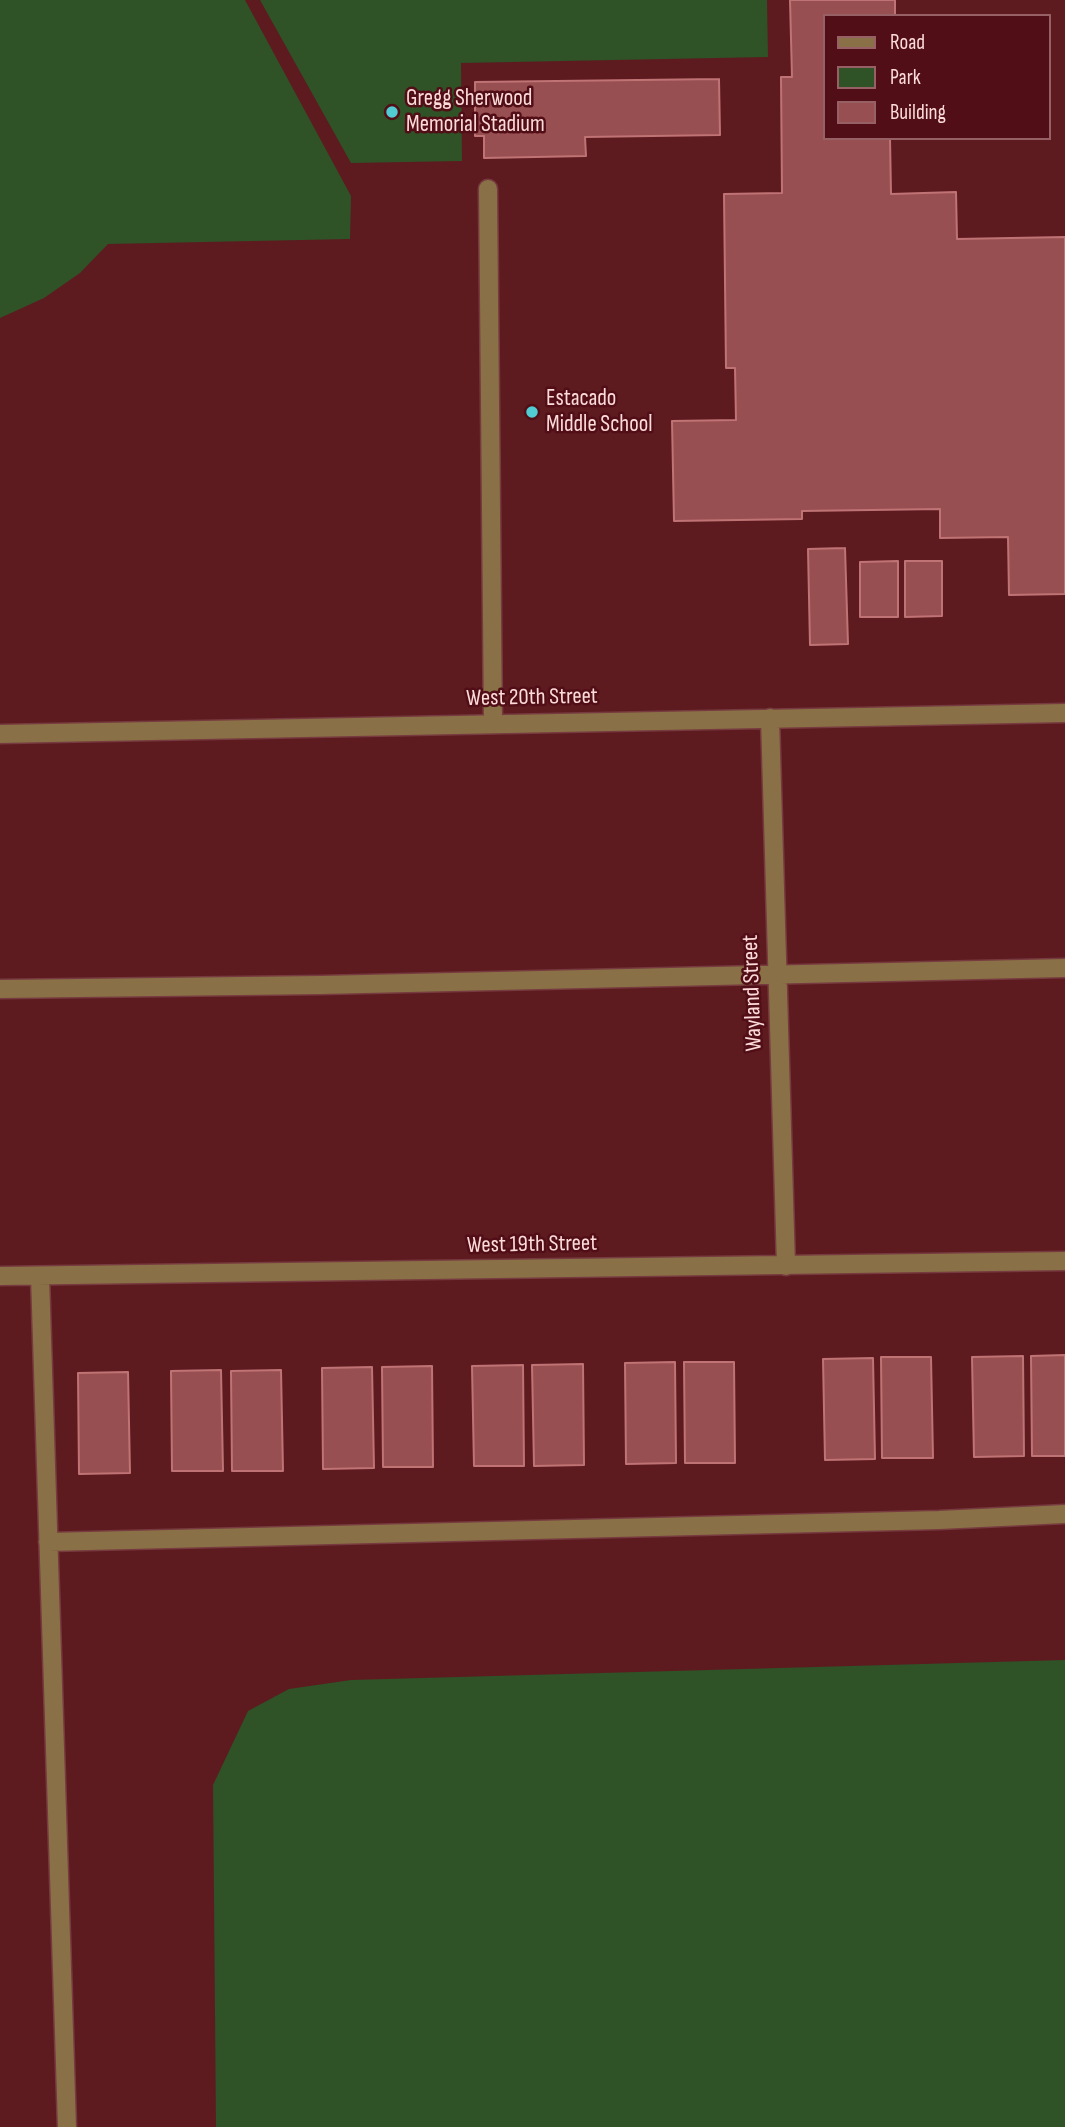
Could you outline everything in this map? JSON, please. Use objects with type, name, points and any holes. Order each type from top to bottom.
[{"type":"street","points":[[488,189],[493,724]]},
{"type":"street","name":"West 20th Street","points":[[0,734],[1065,713]]},
{"type":"street","name":"Wayland Street","points":[[770,718],[786,1266]]},
{"type":"street","points":[[0,989],[321,985],[1065,968]]},
{"type":"street","name":"West 19th Street","points":[[0,1276],[1065,1261]]},
{"type":"street","points":[[40,1276],[66,2127]]},
{"type":"street","points":[[48,1542],[939,1520],[1065,1514]]},
{"type":"green space","points":[[0,0],[245,0],[351,196],[350,239],[108,244],[80,273],[44,298],[0,318]]},
{"type":"green space","name":"Gregg Sherwood Memorial Stadium","points":[[260,0],[767,0],[768,57],[461,63],[462,161],[351,163]]},
{"type":"green space","points":[[1065,1660],[1065,2127],[216,2127],[213,1785],[248,1711],[289,1689],[351,1680]]},
{"type":"building","points":[[790,0],[895,0],[895,14],[824,14],[824,140],[890,140],[891,194],[956,192],[957,239],[1065,237],[1065,594],[1009,595],[1008,537],[940,538],[940,509],[802,511],[802,519],[674,521],[672,421],[736,420],[735,368],[726,368],[724,194],[782,193],[781,77],[792,77]]},
{"type":"building","points":[[719,79],[720,135],[585,137],[586,156],[484,158],[484,136],[475,136],[475,82]]},
{"type":"building","points":[[845,548],[848,644],[810,645],[808,549]]},
{"type":"building","points":[[898,561],[898,617],[860,617],[860,562]]},
{"type":"building","points":[[905,561],[942,561],[942,616],[905,617]]},
{"type":"building","points":[[1065,1355],[1065,1456],[1032,1456],[1031,1356]]},
{"type":"building","points":[[1023,1356],[1024,1456],[974,1457],[972,1357]]},
{"type":"building","points":[[881,1357],[931,1357],[933,1458],[882,1458]]},
{"type":"building","points":[[873,1358],[875,1459],[825,1460],[823,1359]]},
{"type":"building","points":[[675,1362],[676,1463],[626,1464],[625,1363]]},
{"type":"building","points":[[684,1362],[734,1362],[735,1463],[685,1463]]},
{"type":"building","points":[[583,1364],[584,1465],[534,1466],[532,1365]]},
{"type":"building","points":[[523,1365],[524,1466],[474,1466],[472,1366]]},
{"type":"building","points":[[432,1366],[433,1467],[383,1467],[382,1367]]},
{"type":"building","points":[[372,1367],[374,1468],[323,1469],[322,1368]]},
{"type":"building","points":[[221,1370],[223,1471],[172,1471],[171,1371]]},
{"type":"building","points":[[281,1370],[283,1471],[232,1471],[231,1371]]},
{"type":"building","points":[[128,1372],[130,1473],[79,1474],[78,1373]]},
{"type":"place","name":"Gregg Sherwood Memorial Stadium","points":[[392,112]]},
{"type":"place","name":"Estacado Middle School","points":[[532,412]]}]
